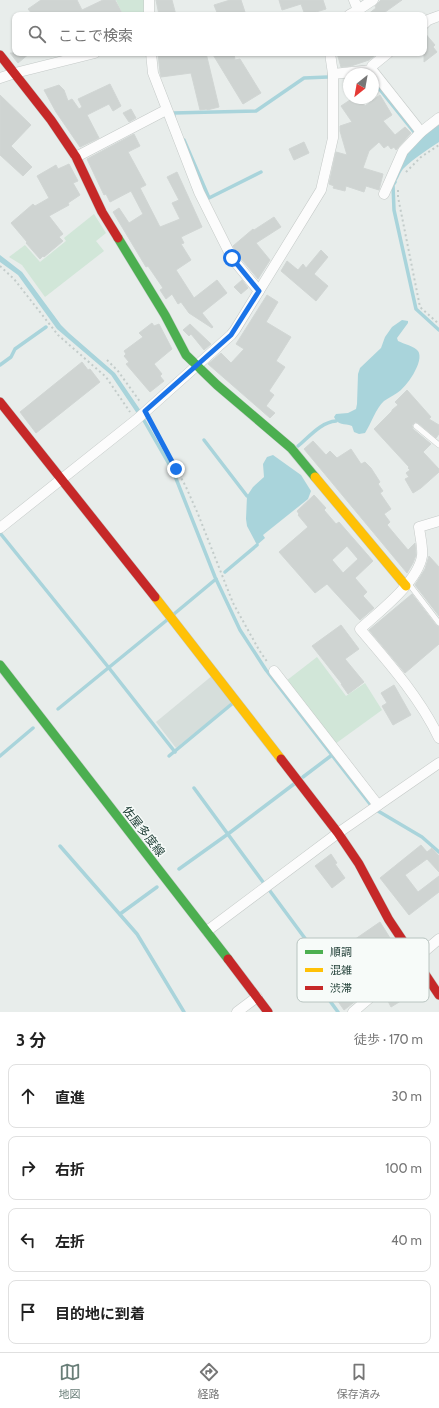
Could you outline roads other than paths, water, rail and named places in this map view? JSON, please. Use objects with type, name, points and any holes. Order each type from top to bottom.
[{"type":"street","points":[[149,0],[149,12]]},
{"type":"street","points":[[354,0],[354,12]]},
{"type":"street","points":[[355,12],[373,0]]},
{"type":"street","points":[[427,21],[439,16]]},
{"type":"street","points":[[0,55],[51,120],[76,157],[102,212],[165,315],[186,355],[217,385],[291,448],[408,584]]},
{"type":"street","points":[[0,78],[83,56]]},
{"type":"street","points":[[150,56],[153,73],[166,110],[199,192],[232,258],[259,291]]},
{"type":"street","points":[[0,528],[142,415],[231,335],[321,190],[333,138],[333,74],[330,56]]},
{"type":"street","points":[[372,68],[372,66],[384,56]]},
{"type":"street","points":[[333,74],[343,73]]},
{"type":"street","points":[[379,79],[420,132]]},
{"type":"street","points":[[76,157],[166,110]]},
{"type":"street","points":[[384,194],[402,151],[420,132],[439,118]]},
{"type":"street","points":[[0,402],[213,671],[338,833],[359,864],[389,920],[401,938]]},
{"type":"street","points":[[439,522],[420,527],[422,556],[408,584],[360,629],[400,677],[427,716],[439,738]]},
{"type":"street","name":"佐屋多度線","points":[[0,665],[207,931],[268,1012]]},
{"type":"street","points":[[274,671],[378,805]]},
{"type":"street","points":[[207,931],[338,833],[439,762]]},
{"type":"street","points":[[429,948],[439,939]]},
{"type":"street","points":[[429,979],[439,995]]},
{"type":"street","points":[[237,1012],[257,997]]},
{"type":"street","points":[[353,1012],[365,1002]]},
{"type":"lane","points":[[416,426],[439,445]]},
{"type":"lane","points":[[408,584],[439,623]]},
{"type":"water","points":[[439,123],[439,142],[407,165],[392,185],[403,156]]},
{"type":"water","points":[[0,255],[22,272],[61,325],[115,373],[145,419],[143,420],[138,415],[111,375],[57,329],[18,275],[0,262]]},
{"type":"water","points":[[402,320],[408,321],[408,323],[397,338],[398,341],[416,349],[419,355],[419,361],[414,374],[401,390],[381,404],[365,433],[359,434],[354,432],[352,426],[337,422],[334,417],[336,414],[348,413],[356,409],[358,374],[360,368],[381,348],[385,337],[392,327]]},
{"type":"water","points":[[273,455],[301,475],[311,491],[308,499],[263,535],[265,538],[257,545],[247,526],[247,496],[253,487],[264,477],[263,464],[267,457]]},
{"type":"waterway","points":[[174,116],[173,113],[256,111],[304,78],[328,77]]},
{"type":"waterway","points":[[379,88],[414,132]]},
{"type":"waterway","points":[[184,140],[209,198],[261,172]]},
{"type":"waterway","points":[[395,182],[393,185],[394,210],[416,309],[439,330]]},
{"type":"waterway","points":[[0,365],[11,357],[15,349],[46,327]]},
{"type":"waterway","points":[[142,417],[173,471],[215,577],[240,630],[266,670],[370,804]]},
{"type":"waterway","points":[[298,446],[320,427],[336,421]]},
{"type":"waterway","points":[[204,440],[247,496]]},
{"type":"waterway","points":[[0,533],[175,752]]},
{"type":"waterway","points":[[225,572],[257,545]]},
{"type":"waterway","points":[[174,614],[216,579]]},
{"type":"waterway","points":[[58,709],[167,620]]},
{"type":"waterway","points":[[169,756],[233,703]]},
{"type":"waterway","points":[[0,756],[33,728]]},
{"type":"waterway","points":[[303,777],[332,755]]},
{"type":"waterway","points":[[179,869],[294,784]]},
{"type":"waterway","points":[[194,788],[263,882]]},
{"type":"waterway","points":[[378,811],[422,837],[439,852]]},
{"type":"waterway","points":[[60,846],[137,934],[184,1012]]},
{"type":"waterway","points":[[120,914],[157,887]]},
{"type":"waterway","points":[[270,891],[305,938]]},
{"type":"waterway","points":[[331,1002],[338,1012]]}]
